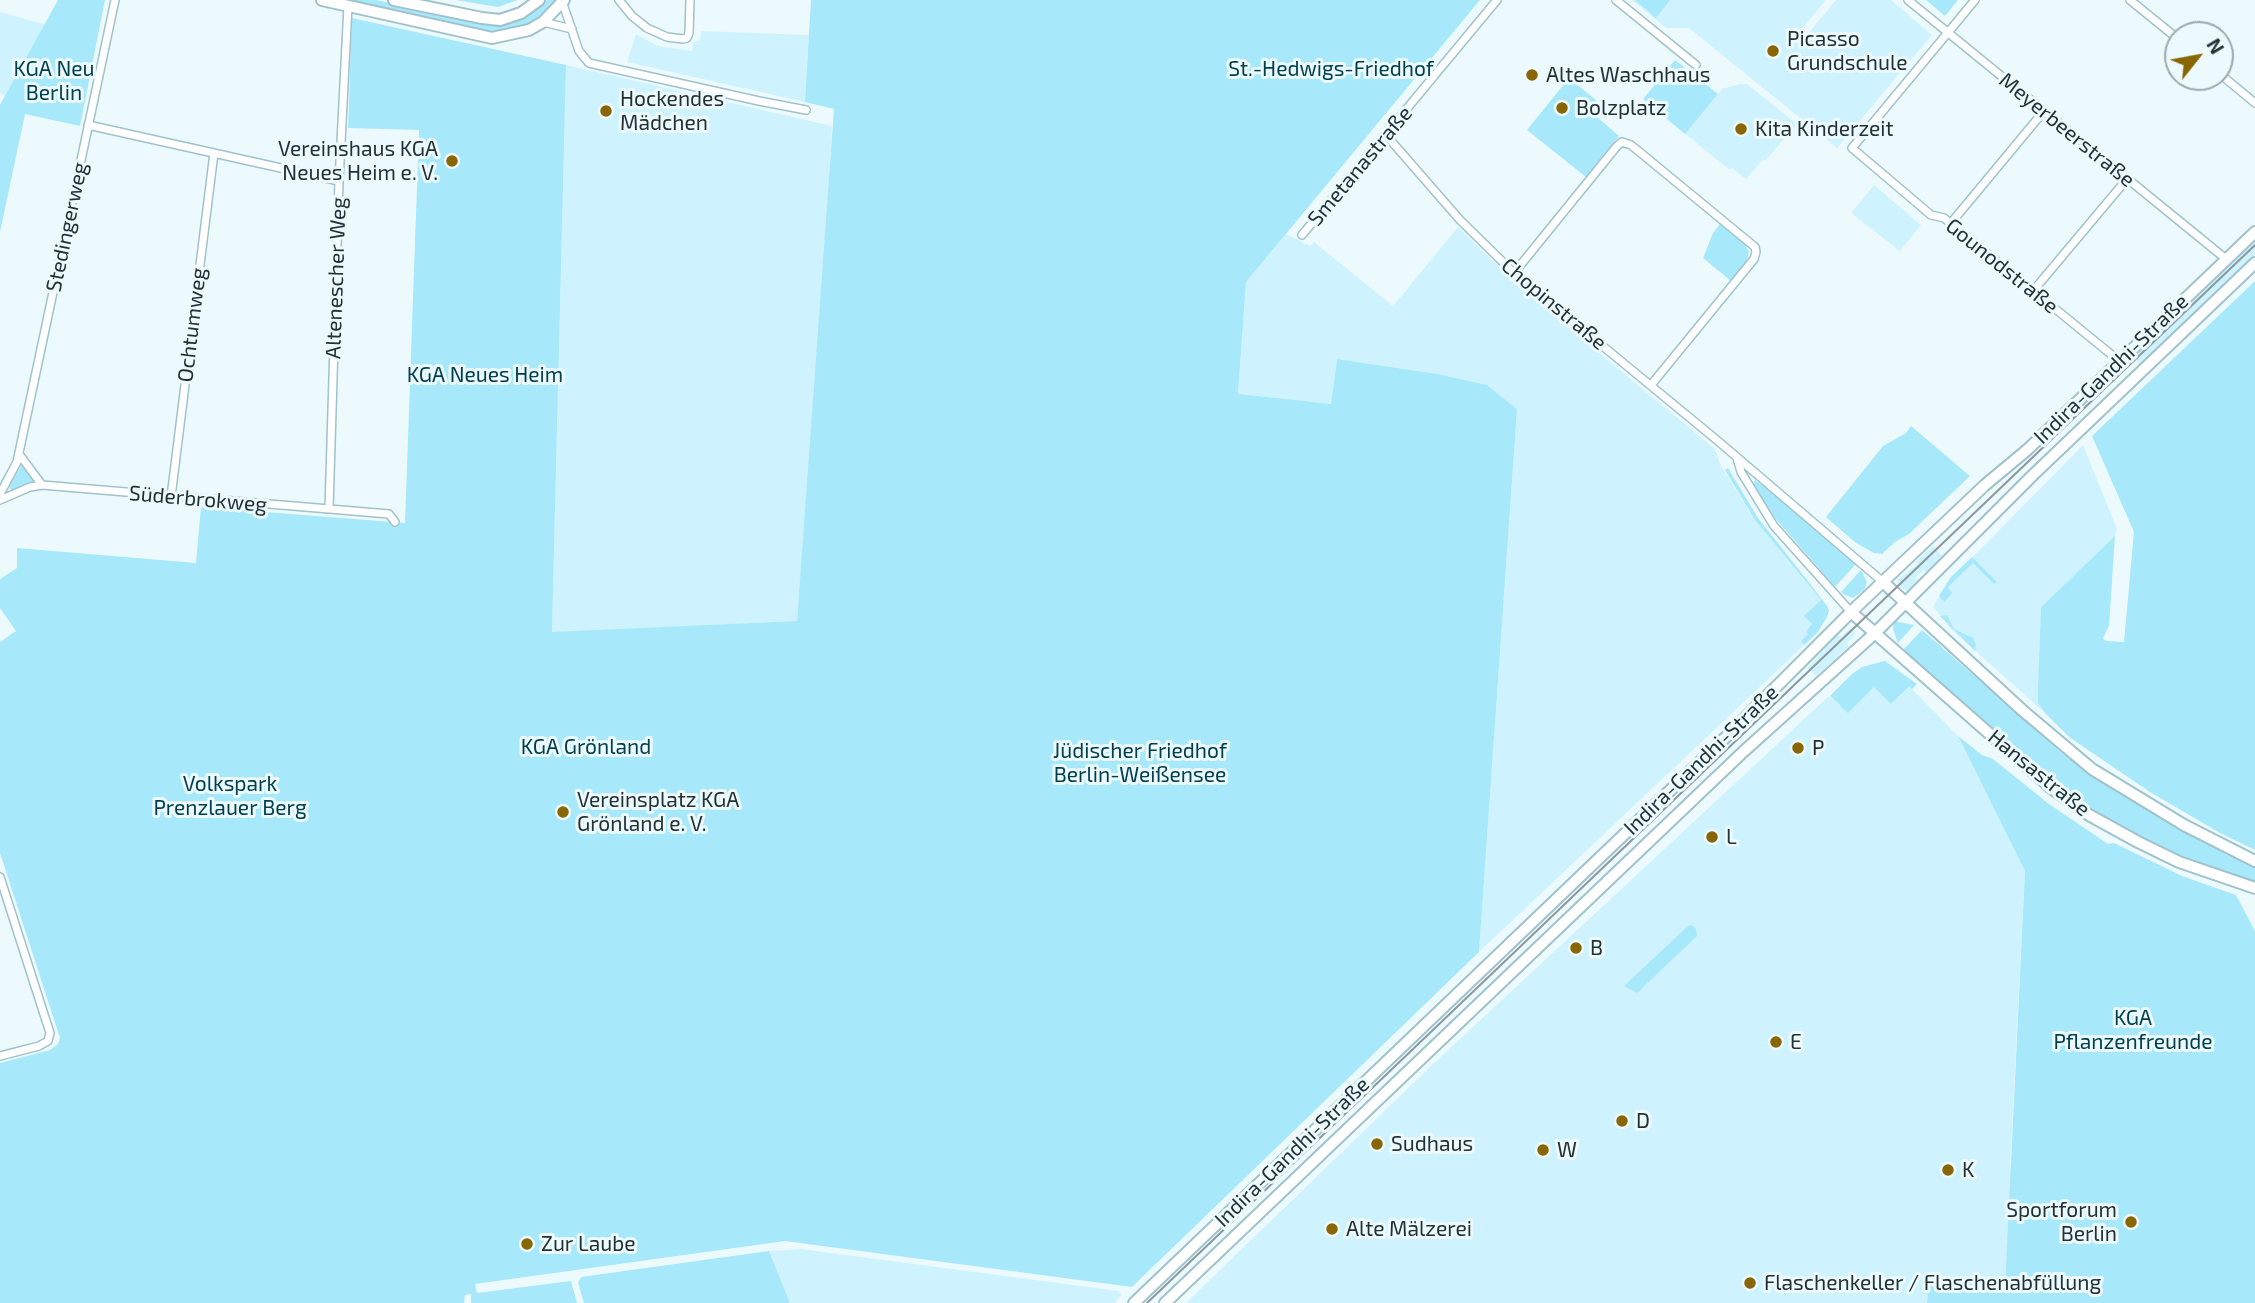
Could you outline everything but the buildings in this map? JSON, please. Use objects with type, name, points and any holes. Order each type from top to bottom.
[{"type":"main road","points":[[322,0],[492,38],[529,30],[543,22],[563,1]]},
{"type":"main road","points":[[394,0],[491,19],[510,17],[536,3]]},
{"type":"main road","name":"Indira-Gandhi-Straße","points":[[1134,1303],[1727,736],[1851,612],[2027,450],[2118,360],[2255,232]]},
{"type":"main road","name":"Indira-Gandhi-Straße","points":[[1165,1303],[1743,752],[1874,634],[2033,475],[2255,263]]},
{"type":"main road","name":"Hansastraße","points":[[1883,582],[2022,710],[2092,769],[2184,825],[2255,861]]},
{"type":"main road","name":"Hansastraße","points":[[1851,612],[2050,787],[2089,815],[2179,862],[2255,888]]},
{"type":"main road","points":[[1727,736],[1743,752]]},
{"type":"street","name":"Stedingerweg","points":[[0,494],[19,454],[115,0]]},
{"type":"street","points":[[620,0],[632,16],[647,28],[667,37],[683,39],[687,38],[689,33],[690,0]]},
{"type":"street","name":"Smetanastraße","points":[[1302,236],[1497,0]]},
{"type":"street","points":[[1616,0],[1696,65]]},
{"type":"street","name":"Meyerbeerstraße","points":[[1909,0],[2226,259]]},
{"type":"street","points":[[1948,32],[1975,0]]},
{"type":"street","points":[[2130,0],[2164,28]]},
{"type":"street","points":[[563,1],[579,51],[589,63],[806,110]]},
{"type":"street","name":"Altenescher Weg","points":[[329,509],[339,181],[348,6]]},
{"type":"street","points":[[543,22],[572,29]]},
{"type":"street","name":"Gounodstraße","points":[[1948,32],[1852,148],[1931,215],[1951,223],[2118,360]]},
{"type":"street","points":[[2234,86],[2255,103]]},
{"type":"street","points":[[1951,223],[2044,111]]},
{"type":"street","points":[[88,125],[339,181]]},
{"type":"street","name":"Chopinstraße","points":[[1386,135],[1460,220],[1514,273],[1883,582]]},
{"type":"street","points":[[1514,273],[1622,142],[1640,153],[1755,247],[1754,259],[1651,385]]},
{"type":"street","name":"Ochtumweg","points":[[171,497],[214,153]]},
{"type":"street","points":[[2033,291],[2127,179]]},
{"type":"street","points":[[19,454],[43,485]]},
{"type":"street","name":"Chopinstraße","points":[[1737,458],[1741,472],[1774,526],[1851,612]]},
{"type":"street","name":"Süderbrokweg","points":[[0,500],[30,487],[43,485],[389,514],[395,522]]},
{"type":"street","points":[[0,877],[46,1016],[49,1038],[39,1046],[0,1056]]},
{"type":"shaded area","points":[[1632,0],[1826,0],[1796,36],[1802,41],[1836,0],[1891,0],[1932,35],[1837,148],[1689,28],[1666,28]]},
{"type":"shaded area","points":[[0,12],[51,26],[11,100],[0,93]]},
{"type":"shaded area","points":[[701,31],[809,35],[805,102],[627,62],[636,34],[658,46],[692,51],[693,42],[700,41]]},
{"type":"shaded area","points":[[566,65],[832,126],[823,286],[797,621],[552,633]]},
{"type":"shaded area","name":"Kita Kinderzeit","points":[[1747,84],[1797,124],[1746,179],[1732,168],[1730,170],[1685,134],[1722,89]]},
{"type":"shaded area","points":[[1874,185],[1921,225],[1900,251],[1851,213]]},
{"type":"shaded area","points":[[1458,227],[1521,288],[1715,449],[1721,466],[1755,520],[1829,610],[1817,633],[1479,952],[1517,409],[1487,385],[1438,374],[1337,359],[1331,404],[1238,395],[1246,282],[1286,234],[1310,246],[1314,242],[1393,306]]},
{"type":"shaded area","points":[[2255,239],[2255,256],[2142,366],[2131,355]]},
{"type":"shaded area","points":[[2083,445],[2117,529],[2115,536],[2041,607],[2038,703],[2046,714],[1952,630],[1933,607],[1947,583]]},
{"type":"shaded area","points":[[1933,546],[1943,557],[1927,573],[1924,570],[1915,578],[1918,583],[1909,591],[1903,589],[1897,580],[1918,564],[1916,562]]},
{"type":"shaded area","points":[[1851,628],[1856,634],[1847,643],[1849,646],[1816,676],[1807,668],[1838,635],[1841,637]]},
{"type":"shaded area","points":[[1868,680],[1891,704],[1910,687],[1958,736],[2025,871],[2010,1167],[2255,1303],[2003,1303],[1929,1276],[1927,1303],[1186,1303],[1432,1065],[1829,696],[1840,706]]},
{"type":"shaded area","points":[[801,1249],[1119,1291],[1121,1295],[1115,1303],[790,1303],[769,1251]]},
{"type":"green space","name":"KGA Neu Berlin","points":[[58,0],[105,0],[80,126],[25,114],[0,232],[0,105]]},
{"type":"green space","points":[[342,0],[376,0],[490,24],[517,21],[547,0],[557,0],[526,25],[491,32]]},
{"type":"green space","points":[[456,0],[518,0],[498,7]]},
{"type":"green space","points":[[811,0],[1480,0],[1246,282],[1238,394],[1331,404],[1337,359],[1438,374],[1487,385],[1517,409],[1479,952],[1132,1287],[785,1241],[475,1284],[477,1293],[571,1281],[577,1303],[471,1303],[471,1294],[465,1295],[464,1303],[0,1303],[0,1063],[50,1050],[58,1044],[60,1038],[0,853],[0,642],[16,631],[0,608],[0,579],[17,568],[17,548],[196,563],[201,507],[405,523],[419,130],[348,128],[352,18],[566,65],[552,632],[797,621],[834,109],[805,102]]},
{"type":"green space","points":[[1635,0],[1670,0],[1656,18]]},
{"type":"green space","points":[[1926,0],[1958,0],[1945,16]]},
{"type":"green space","points":[[1675,60],[1718,94],[1685,134],[1643,99]]},
{"type":"green space","points":[[1569,78],[1597,101],[1601,112],[1597,117],[1619,136],[1586,177],[1527,130]]},
{"type":"green space","points":[[1720,224],[1745,244],[1749,252],[1746,263],[1731,281],[1703,258],[1713,233]]},
{"type":"green space","points":[[2255,281],[2255,850],[2150,792],[2069,737],[2038,703],[2038,687],[2041,607],[2115,536],[2109,626],[2103,638],[2106,641],[2124,642],[2134,532],[2092,436]]},
{"type":"green space","points":[[1911,426],[1970,476],[1909,534],[1882,554],[1874,553],[1856,543],[1826,517],[1883,446],[1906,433]]},
{"type":"green space","points":[[22,464],[34,482],[11,490],[9,487]]},
{"type":"green space","points":[[1728,468],[1758,518],[1829,610],[1817,633],[1804,645],[1801,641],[1812,624],[1804,616],[1821,600],[1755,520],[1725,470]]},
{"type":"green space","points":[[1755,480],[1856,564],[1835,587],[1775,518],[1753,484]]},
{"type":"green space","points":[[1972,557],[1997,582],[1994,584],[1973,563],[1948,587],[1952,593],[1945,602],[1939,596],[1951,577]]},
{"type":"green space","points":[[1861,570],[1867,582],[1864,590],[1853,598],[1843,594],[1841,592]]},
{"type":"green space","points":[[1947,615],[1954,629],[1973,638],[1975,651],[1940,616]]},
{"type":"green space","points":[[1894,621],[1914,625],[1898,643],[1893,629]]},
{"type":"green space","points":[[1922,630],[2060,751],[2116,791],[2196,838],[2255,866],[2255,883],[2177,856],[2136,836],[2088,807],[2051,780],[1908,656],[1903,650]]},
{"type":"green space","points":[[1885,661],[1917,684],[1912,689],[1909,687],[1891,704],[1874,687],[1848,713],[1830,696],[1862,667]]},
{"type":"green space","name":"KGA Pflanzenfreunde","points":[[1958,736],[2108,844],[2114,843],[2182,876],[2236,895],[2255,931],[2255,1303],[1927,1303],[1929,1276],[2005,1288],[2025,871]]},
{"type":"green space","points":[[1692,925],[1697,936],[1637,993],[1624,986],[1688,926]]},
{"type":"green space","points":[[769,1251],[790,1303],[584,1303],[578,1283],[581,1277]]},
{"type":"tram line","points":[[1147,1303],[2255,245]]},
{"type":"place","name":"Picasso Grundschule","points":[[1773,51]]},
{"type":"place","name":"Altes Waschhaus","points":[[1532,75]]},
{"type":"place","name":"Bolzplatz","points":[[1562,108]]},
{"type":"place","name":"Hockendes Mädchen","points":[[606,111]]},
{"type":"place","name":"Kita Kinderzeit","points":[[1741,129]]},
{"type":"place","name":"Vereinshaus KGA Neues Heim e. V.","points":[[452,161]]},
{"type":"place","name":"P","points":[[1798,748]]},
{"type":"place","name":"Vereinsplatz KGA Grönland e. V.","points":[[563,812]]},
{"type":"place","name":"L","points":[[1712,837]]},
{"type":"place","name":"B","points":[[1576,948]]},
{"type":"place","name":"E","points":[[1776,1042]]},
{"type":"place","name":"D","points":[[1622,1121]]},
{"type":"place","name":"Sudhaus","points":[[1377,1144]]},
{"type":"place","name":"W","points":[[1543,1150]]},
{"type":"place","name":"K","points":[[1948,1170]]},
{"type":"place","name":"Sportforum Berlin","points":[[2131,1222]]},
{"type":"place","name":"Alte Mälzerei","points":[[1332,1229]]},
{"type":"place","name":"Zur Laube","points":[[527,1244]]},
{"type":"place","name":"Flaschenkeller / Flaschenabfüllung","points":[[1750,1283]]},
{"type":"park label","name":"St.-Hedwigs-Friedhof","points":[[1331,69]]},
{"type":"park label","name":"KGA Neues Heim","points":[[485,375]]},
{"type":"park label","name":"KGA Grönland","points":[[586,747]]},
{"type":"park label","name":"Jüdischer Friedhof Berlin-Weißensee","points":[[1140,763]]},
{"type":"park label","name":"Volkspark Prenzlauer Berg","points":[[230,796]]}]
